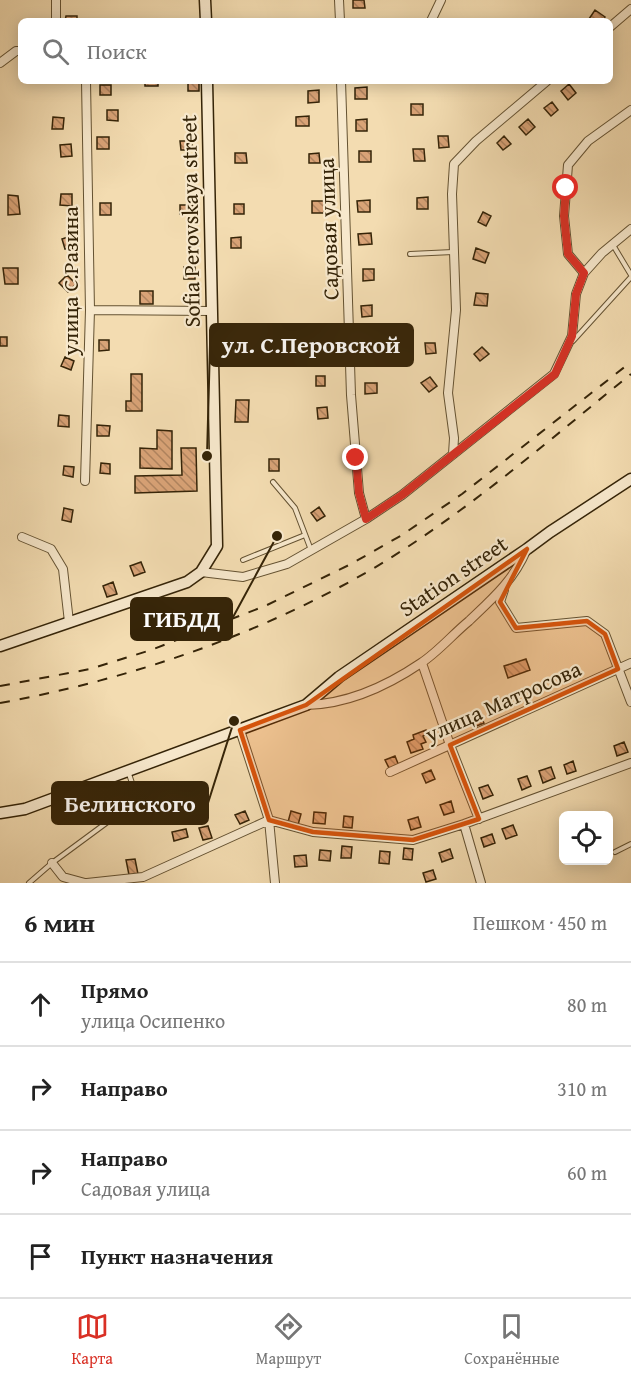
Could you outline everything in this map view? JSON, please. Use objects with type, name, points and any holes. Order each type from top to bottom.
[{"type":"main road","points":[[206,0],[206,18]]},
{"type":"main road","name":"Sofia Perovskaya street","points":[[201,572],[217,546],[207,84]]},
{"type":"main road","name":"Station street","points":[[0,813],[25,809],[302,706],[339,677],[549,532],[631,479]]},
{"type":"main road","points":[[0,645],[187,582],[201,572]]},
{"type":"street","points":[[56,0],[56,18]]},
{"type":"street","points":[[339,0],[340,18]]},
{"type":"street","points":[[433,18],[441,0]]},
{"type":"street","points":[[613,24],[631,9]]},
{"type":"street","points":[[0,63],[18,51]]},
{"type":"street","name":"улица С.Разина","points":[[85,482],[90,310],[86,84]]},
{"type":"street","name":"Садовая улица","points":[[341,84],[351,395],[359,493],[366,519]]},
{"type":"street","points":[[453,454],[454,438],[448,393],[456,310],[452,194],[454,164],[476,141],[543,84]]},
{"type":"street","points":[[584,273],[568,254],[564,216],[568,165],[588,141],[631,110]]},
{"type":"street","points":[[201,572],[243,577],[287,564],[311,551],[402,495],[555,374],[572,336],[576,294],[584,273],[631,229]]},
{"type":"street","points":[[90,310],[212,311]]},
{"type":"street","points":[[22,537],[51,549],[63,569],[69,622]]},
{"type":"street","points":[[302,706],[328,704],[367,692],[422,663],[504,589],[520,566],[526,549]]},
{"type":"street","points":[[504,589],[500,602],[516,628],[587,621],[604,634],[631,702]]},
{"type":"street","points":[[422,663],[450,745],[479,819]]},
{"type":"street","name":"улица Матросова","points":[[390,772],[631,663]]},
{"type":"street","points":[[240,730],[270,820],[275,883]]},
{"type":"street","points":[[52,863],[63,877],[86,883],[144,877],[270,820],[313,831],[413,840],[479,819],[631,764]]},
{"type":"street","points":[[464,824],[481,883]]},
{"type":"lane","points":[[566,348],[631,276],[613,244]]},
{"type":"lane","points":[[410,254],[454,252]]},
{"type":"lane","points":[[273,482],[295,508],[311,551]]},
{"type":"lane","points":[[243,560],[305,535]]},
{"type":"lane","points":[[29,883],[113,818],[131,800],[133,786],[128,771]]},
{"type":"lane","points":[[615,852],[631,844]]},
{"type":"highlighted area","points":[[527,549],[500,602],[516,628],[587,621],[605,634],[618,669],[450,745],[479,819],[413,840],[313,832],[269,820],[240,730],[306,705]]},
{"type":"building","points":[[353,0],[364,0],[365,8],[353,8]]},
{"type":"building","points":[[595,10],[605,17],[604,18],[590,18]]},
{"type":"building","points":[[145,84],[158,84],[158,86],[145,86]]},
{"type":"building","points":[[188,84],[199,84],[199,91],[188,91]]},
{"type":"building","points":[[569,84],[576,93],[568,100],[561,91]]},
{"type":"building","points":[[100,85],[111,85],[111,95],[100,95]]},
{"type":"building","points":[[367,87],[367,99],[355,99],[355,88]]},
{"type":"building","points":[[319,90],[319,102],[308,103],[308,91]]},
{"type":"building","points":[[552,102],[558,110],[551,116],[544,108]]},
{"type":"building","points":[[411,104],[423,104],[423,115],[411,115]]},
{"type":"building","points":[[107,110],[118,110],[118,121],[107,120]]},
{"type":"building","points":[[309,116],[309,126],[296,126],[296,117]]},
{"type":"building","points":[[53,117],[64,118],[63,129],[52,129]]},
{"type":"building","points":[[367,119],[367,131],[356,131],[356,120]]},
{"type":"building","points":[[528,119],[535,127],[526,135],[519,127]]},
{"type":"building","points":[[438,136],[448,136],[449,147],[439,148]]},
{"type":"building","points":[[504,136],[511,144],[503,150],[497,143]]},
{"type":"building","points":[[97,137],[109,137],[109,149],[97,149]]},
{"type":"building","points":[[180,141],[192,141],[192,150],[181,150]]},
{"type":"building","points":[[71,144],[72,156],[61,157],[60,145]]},
{"type":"building","points":[[413,149],[424,149],[425,161],[414,161]]},
{"type":"building","points":[[359,151],[371,151],[371,162],[359,162]]},
{"type":"building","points":[[235,153],[246,153],[247,163],[235,163]]},
{"type":"building","points":[[319,153],[320,163],[309,163],[309,154]]},
{"type":"building","points":[[61,194],[72,194],[72,206],[60,205]]},
{"type":"building","points":[[8,195],[18,196],[20,214],[8,215]]},
{"type":"building","points":[[428,197],[428,209],[417,209],[417,198]]},
{"type":"building","points":[[370,200],[370,212],[358,212],[357,201]]},
{"type":"building","points":[[312,201],[324,201],[324,213],[312,213]]},
{"type":"building","points":[[100,203],[111,203],[111,215],[100,215]]},
{"type":"building","points":[[234,204],[244,204],[244,214],[234,214]]},
{"type":"building","points":[[180,205],[193,205],[193,214],[180,214]]},
{"type":"building","points":[[483,212],[491,216],[486,226],[478,222]]},
{"type":"building","points":[[371,233],[372,244],[359,245],[358,234]]},
{"type":"building","points":[[71,236],[75,246],[65,249],[62,239]]},
{"type":"building","points":[[241,237],[241,248],[231,248],[231,238]]},
{"type":"building","points":[[476,248],[489,253],[485,263],[473,259]]},
{"type":"building","points":[[184,267],[195,267],[195,279],[184,279]]},
{"type":"building","points":[[3,268],[18,268],[18,284],[5,284]]},
{"type":"building","points":[[363,269],[374,269],[374,280],[363,281]]},
{"type":"building","points":[[67,275],[76,284],[68,292],[59,283]]},
{"type":"building","points":[[140,291],[153,291],[153,304],[140,304]]},
{"type":"building","points":[[476,293],[488,294],[487,306],[474,305]]},
{"type":"building","points":[[372,305],[372,316],[362,317],[361,306]]},
{"type":"building","points":[[0,337],[7,337],[7,346],[0,346]]},
{"type":"building","points":[[99,340],[109,340],[109,350],[99,351]]},
{"type":"building","points":[[425,343],[435,343],[436,353],[426,354]]},
{"type":"building","points":[[482,347],[489,354],[480,361],[474,354]]},
{"type":"building","points":[[65,357],[74,361],[71,370],[61,366]]},
{"type":"building","points":[[131,374],[142,374],[142,411],[126,411],[126,401],[131,401]]},
{"type":"building","points":[[316,376],[325,376],[325,386],[316,386]]},
{"type":"building","points":[[430,377],[437,386],[429,392],[421,383]]},
{"type":"building","points":[[365,383],[377,383],[377,393],[365,394]]},
{"type":"building","points":[[236,400],[249,400],[248,422],[235,422]]},
{"type":"building","points":[[327,407],[328,418],[318,419],[317,408]]},
{"type":"building","points":[[59,415],[69,416],[69,427],[58,426]]},
{"type":"building","points":[[97,425],[110,426],[109,436],[97,436]]},
{"type":"building","points":[[157,430],[172,431],[172,469],[140,468],[140,448],[157,449]]},
{"type":"building","points":[[181,448],[196,448],[197,491],[135,493],[135,476],[182,475]]},
{"type":"building","points":[[269,459],[279,459],[279,471],[269,471]]},
{"type":"building","points":[[101,463],[110,464],[110,474],[100,473]]},
{"type":"building","points":[[64,466],[74,467],[73,477],[63,475]]},
{"type":"building","points":[[319,507],[325,516],[317,521],[311,513]]},
{"type":"building","points":[[64,508],[73,510],[71,522],[62,520]]},
{"type":"building","points":[[141,562],[145,572],[134,576],[130,566]]},
{"type":"building","points":[[113,582],[117,594],[107,597],[103,586]]},
{"type":"building","points":[[526,659],[530,670],[508,678],[504,666]]},
{"type":"building","points":[[478,711],[484,723],[474,727],[469,715]]},
{"type":"building","points":[[426,730],[427,734],[423,736],[426,742],[421,744],[423,749],[411,753],[407,742],[414,739],[413,735]]},
{"type":"building","points":[[624,742],[628,752],[617,756],[614,746]]},
{"type":"building","points":[[395,756],[399,766],[390,770],[385,760]]},
{"type":"building","points":[[573,761],[576,771],[567,774],[564,765]]},
{"type":"building","points":[[551,767],[555,778],[543,783],[539,771]]},
{"type":"building","points":[[431,770],[435,779],[426,783],[422,774]]},
{"type":"building","points":[[527,776],[531,786],[522,790],[518,779]]},
{"type":"building","points":[[488,785],[493,795],[483,799],[479,788]]},
{"type":"building","points":[[451,801],[454,812],[444,815],[440,805]]},
{"type":"building","points":[[245,811],[249,820],[240,824],[235,815]]},
{"type":"building","points":[[291,811],[301,814],[298,825],[288,822]]},
{"type":"building","points":[[314,812],[326,813],[325,824],[313,823]]},
{"type":"building","points":[[344,816],[353,817],[352,828],[343,827]]},
{"type":"building","points":[[418,817],[421,827],[411,830],[408,820]]},
{"type":"building","points":[[513,825],[517,835],[506,839],[502,829]]},
{"type":"building","points":[[208,826],[212,838],[203,840],[199,828]]},
{"type":"building","points":[[186,829],[188,837],[174,841],[172,832]]},
{"type":"building","points":[[492,834],[495,843],[484,847],[481,838]]},
{"type":"building","points":[[342,846],[352,847],[351,858],[341,858]]},
{"type":"building","points":[[404,848],[413,849],[412,860],[403,859]]},
{"type":"building","points":[[450,849],[453,858],[442,862],[439,853]]},
{"type":"building","points":[[320,850],[331,851],[330,861],[319,860]]},
{"type":"building","points":[[380,851],[390,852],[389,864],[379,863]]},
{"type":"building","points":[[306,855],[307,866],[295,867],[294,856]]},
{"type":"building","points":[[135,859],[138,874],[129,875],[126,860]]},
{"type":"building","points":[[433,870],[436,879],[426,882],[423,873]]},
{"type":"railway","points":[[0,686],[90,669],[151,650],[265,606],[351,564],[402,535],[462,494],[631,362]]},
{"type":"railway","points":[[0,703],[98,681],[193,652],[240,634],[330,592],[374,568],[441,524],[506,476],[631,374]]},
{"type":"place","name":"ул. С.Перовской","points":[[207,456]]},
{"type":"place","name":"ГИБДД","points":[[277,536]]},
{"type":"place","name":"Белинского","points":[[234,721]]},
{"type":"route","points":[[356,458],[359,493],[366,519],[402,495],[555,374],[572,336],[576,294],[584,273],[568,254],[564,216],[566,188]]}]
